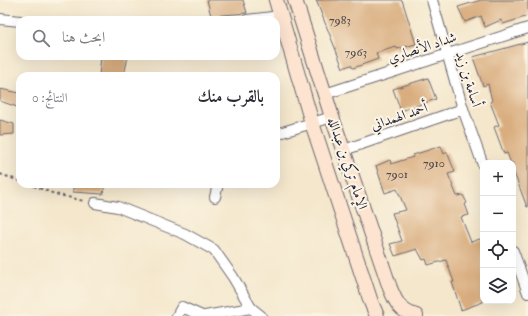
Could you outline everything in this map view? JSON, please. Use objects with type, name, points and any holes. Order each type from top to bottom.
[{"type":"street","name":"الإمام تركي بن عبدالله","points":[[276,0],[312,123],[371,302],[377,316]]},
{"type":"street","name":"الإمام تركي بن عبدالله","points":[[296,0],[332,117],[395,301],[406,313],[416,316]]},
{"type":"street","name":"أسامة بن زيد","points":[[432,0],[446,54],[463,109],[481,160]]},
{"type":"street","points":[[0,19],[16,21]]},
{"type":"street","name":"شداد الأنصاري","points":[[325,94],[528,28]]},
{"type":"street","name":"أحمد الهمداني","points":[[344,150],[463,109]]},
{"type":"street","points":[[280,133],[332,117]]},
{"type":"street","points":[[215,197],[217,188]]},
{"type":"street","points":[[95,203],[118,206],[185,234],[214,250],[233,277],[251,308],[261,316]]},
{"type":"street","points":[[516,259],[528,293]]},
{"type":"street","points":[[177,316],[182,307],[203,316],[251,308]]},
{"type":"path","points":[[0,174],[16,180]]},
{"type":"path","points":[[39,188],[55,194],[95,203]]},
{"type":"building","points":[[207,0],[243,0],[247,13],[211,16]]},
{"type":"building","points":[[316,0],[402,0],[416,44],[397,49],[396,47],[376,53],[378,59],[353,68],[351,65],[343,68]]},
{"type":"building","points":[[481,0],[528,0],[528,16],[503,24],[501,20],[485,27],[481,16],[465,22],[458,7]]},
{"type":"building","points":[[528,42],[528,207],[516,178],[516,160],[510,160],[507,153],[504,154],[494,127],[499,125],[490,102],[492,101],[488,84],[483,86],[473,57]]},
{"type":"building","points":[[101,60],[127,60],[125,72],[99,72]]},
{"type":"building","points":[[428,78],[436,99],[401,111],[393,89]]},
{"type":"building","points":[[0,89],[16,92],[16,107],[0,101]]},
{"type":"building","points":[[0,120],[14,124],[14,134],[0,135]]},
{"type":"building","points":[[441,146],[444,154],[447,152],[455,172],[448,174],[457,196],[463,195],[467,203],[465,204],[469,215],[461,217],[471,242],[480,239],[480,303],[461,310],[452,282],[454,282],[446,260],[428,265],[426,259],[423,260],[417,249],[395,256],[390,244],[402,241],[392,213],[406,210],[397,189],[385,193],[376,166],[390,160],[391,164],[413,157],[413,155]]},
{"type":"building","points":[[73,188],[104,188],[103,194],[73,192]]}]
